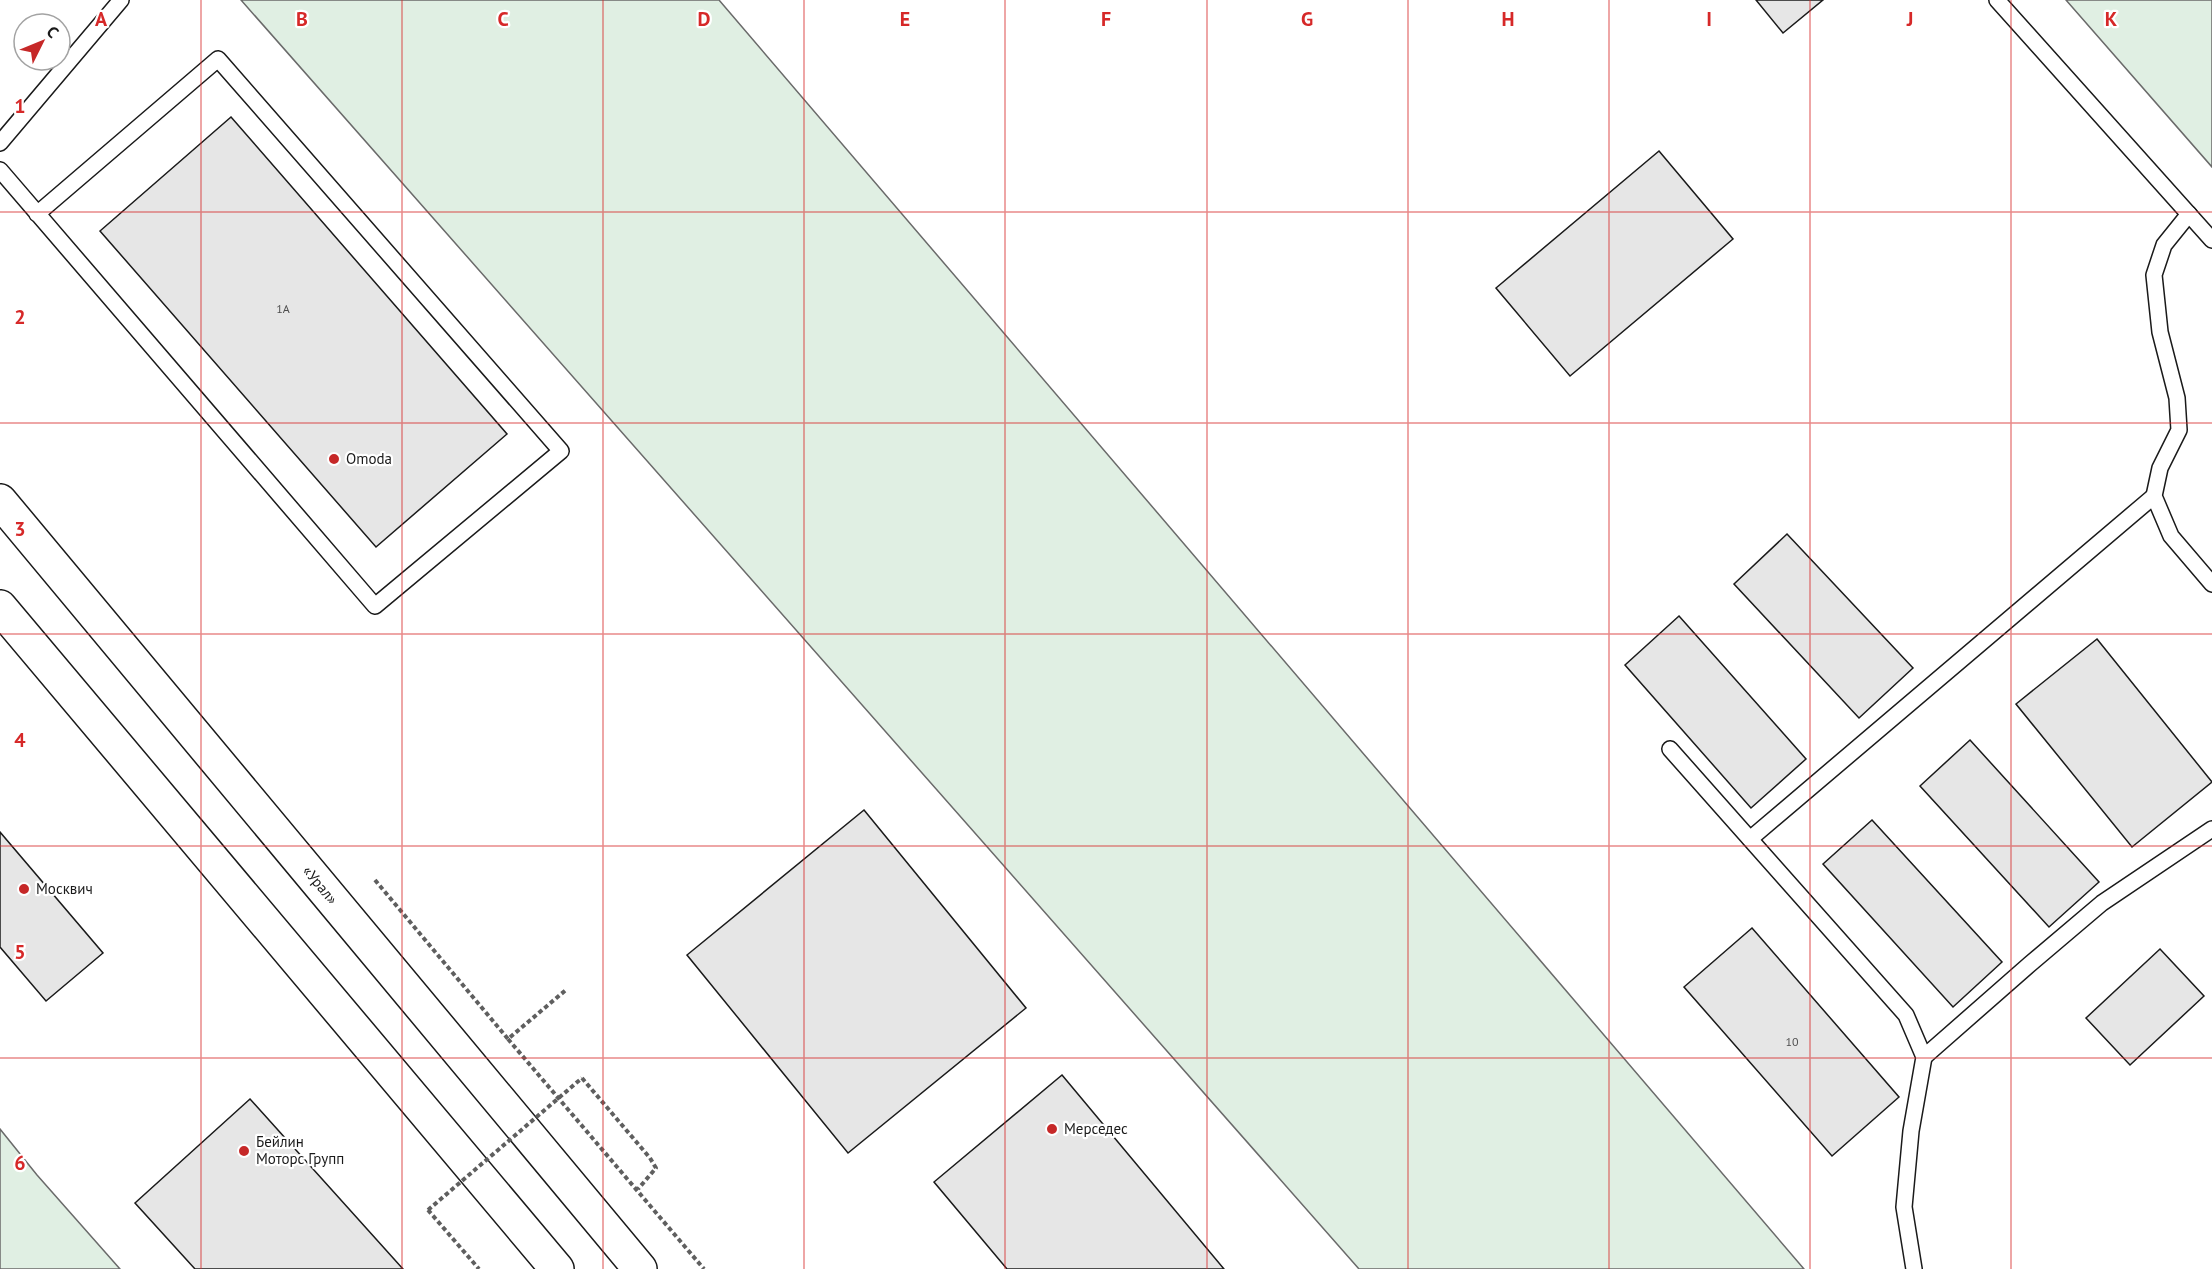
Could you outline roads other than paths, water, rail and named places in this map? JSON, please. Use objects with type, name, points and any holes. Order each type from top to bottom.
[{"type":"main road","name":"«Урал»","points":[[0,501],[640,1269]]},
{"type":"main road","points":[[0,607],[557,1269]]},
{"type":"lane","points":[[0,143],[121,0]]},
{"type":"lane","points":[[1997,0],[2212,240]]},
{"type":"lane","points":[[0,170],[375,606],[561,451],[218,59],[38,214]]},
{"type":"lane","points":[[2189,214],[2164,245],[2154,275],[2160,332],[2177,398],[2179,430],[2160,468],[2154,496],[2171,536],[2212,584]]},
{"type":"lane","points":[[1750,839],[2154,496]]},
{"type":"lane","points":[[1670,749],[1906,1016],[1924,1057],[1911,1131],[1904,1207],[1914,1269]]},
{"type":"lane","points":[[1924,1057],[2102,903],[2212,829]]},
{"type":"place","name":"Omoda","points":[[334,459]]},
{"type":"place","name":"Москвич","points":[[24,889]]},
{"type":"place","name":"Мерседес","points":[[1052,1129]]},
{"type":"place","name":"Бейлин Моторс Групп","points":[[244,1151]]}]
